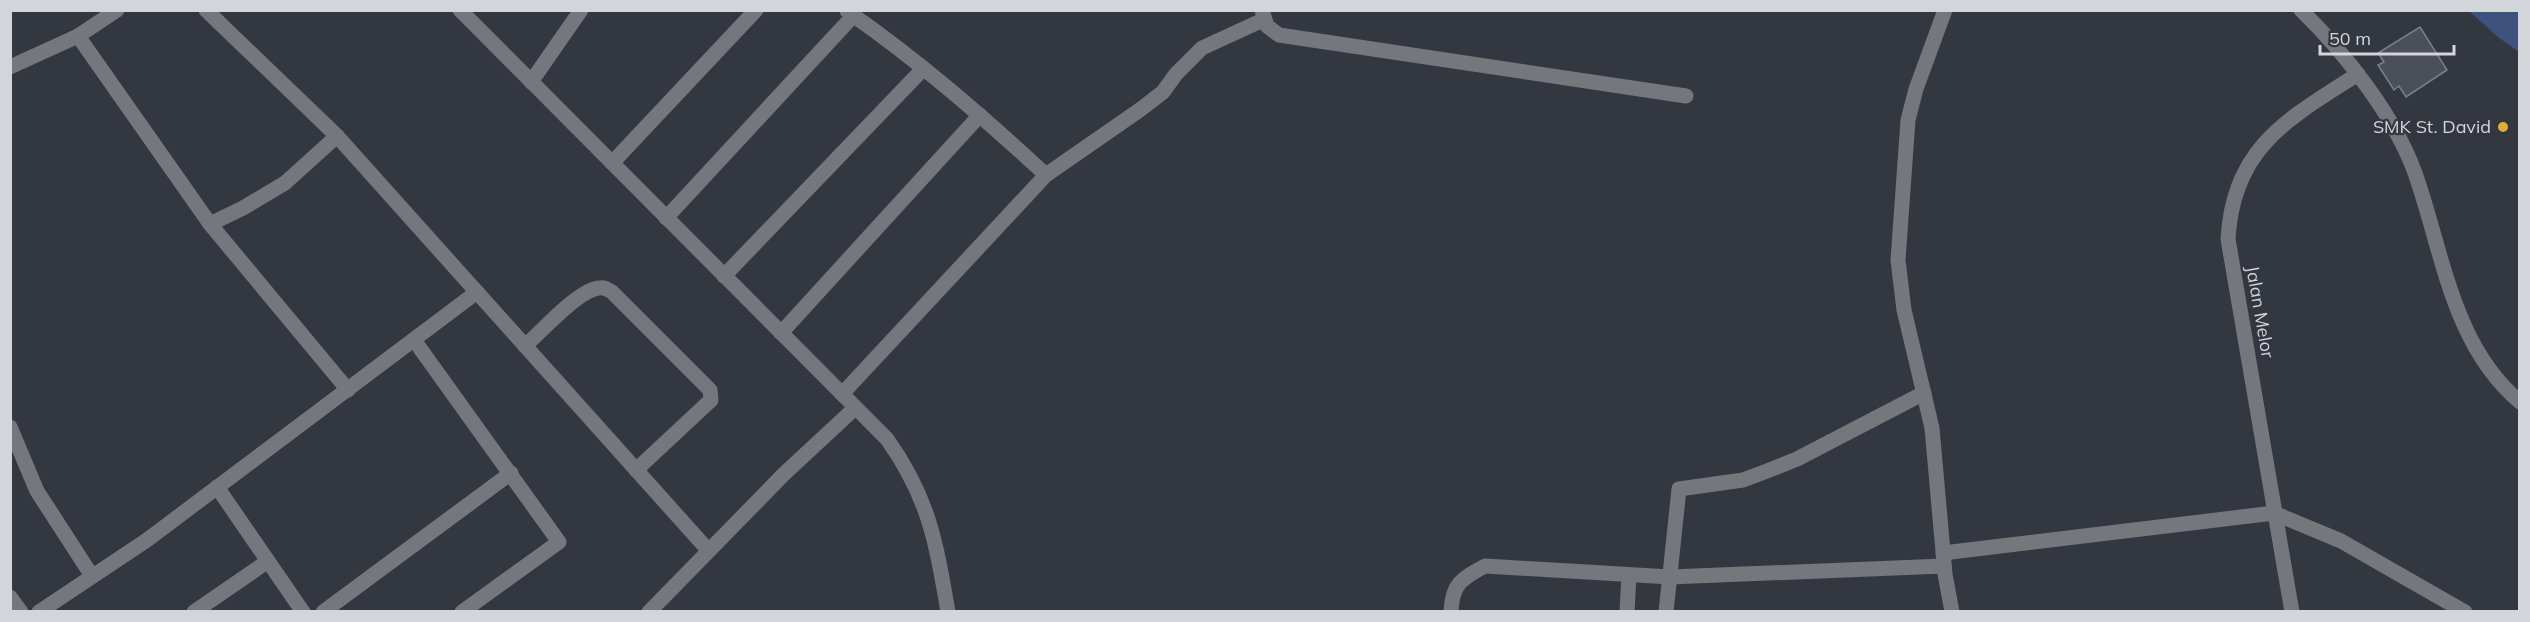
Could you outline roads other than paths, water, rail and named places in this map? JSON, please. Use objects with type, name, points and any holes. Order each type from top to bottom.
[{"type":"street","points":[[10,67],[78,36],[117,10]]},
{"type":"street","points":[[206,10],[337,136],[708,550]]},
{"type":"street","points":[[460,10],[887,439],[915,484],[935,536],[948,612]]},
{"type":"street","points":[[531,82],[581,10]]},
{"type":"street","points":[[612,163],[756,10]]},
{"type":"street","points":[[1945,10],[1916,89],[1908,120],[1898,260],[1904,310],[1932,428],[1943,559],[1952,612]]},
{"type":"street","points":[[2301,10],[2358,74],[2394,131],[2415,172],[2448,286],[2460,316],[2494,374],[2520,402]]},
{"type":"street","points":[[666,218],[850,13],[980,115],[1046,175]]},
{"type":"street","points":[[842,394],[1046,175],[1163,92],[1202,48],[1262,15],[1272,32],[1279,35],[1686,96]]},
{"type":"street","points":[[78,36],[210,224],[348,390]]},
{"type":"street","points":[[724,276],[923,69]]},
{"type":"street","name":"Jalan Melor","points":[[2292,612],[2228,239],[2229,209],[2239,180],[2263,143],[2293,115],[2358,74]]},
{"type":"street","points":[[781,333],[980,115]]},
{"type":"street","points":[[210,224],[285,183],[337,136]]},
{"type":"street","points":[[525,346],[580,297],[598,288],[605,288],[612,292],[710,390],[711,400],[636,470]]},
{"type":"street","points":[[39,612],[217,487],[477,292]]},
{"type":"street","points":[[414,339],[559,542],[462,612]]},
{"type":"street","points":[[1666,612],[1679,489],[1743,480],[1767,471],[1797,459],[1924,393]]},
{"type":"street","points":[[649,612],[784,474],[855,408]]},
{"type":"street","points":[[10,427],[37,491],[92,576]]},
{"type":"street","points":[[322,612],[511,473]]},
{"type":"street","points":[[217,487],[303,612]]},
{"type":"street","points":[[1451,612],[1452,594],[1463,578],[1485,567],[1670,577],[1943,559],[2274,513],[2341,541],[2465,612]]},
{"type":"street","points":[[194,612],[268,561]]},
{"type":"street","points":[[1627,612],[1629,574]]},
{"type":"street","points":[[10,597],[21,612]]},
{"type":"place","name":"SMK St. David","points":[[2503,127]]}]
